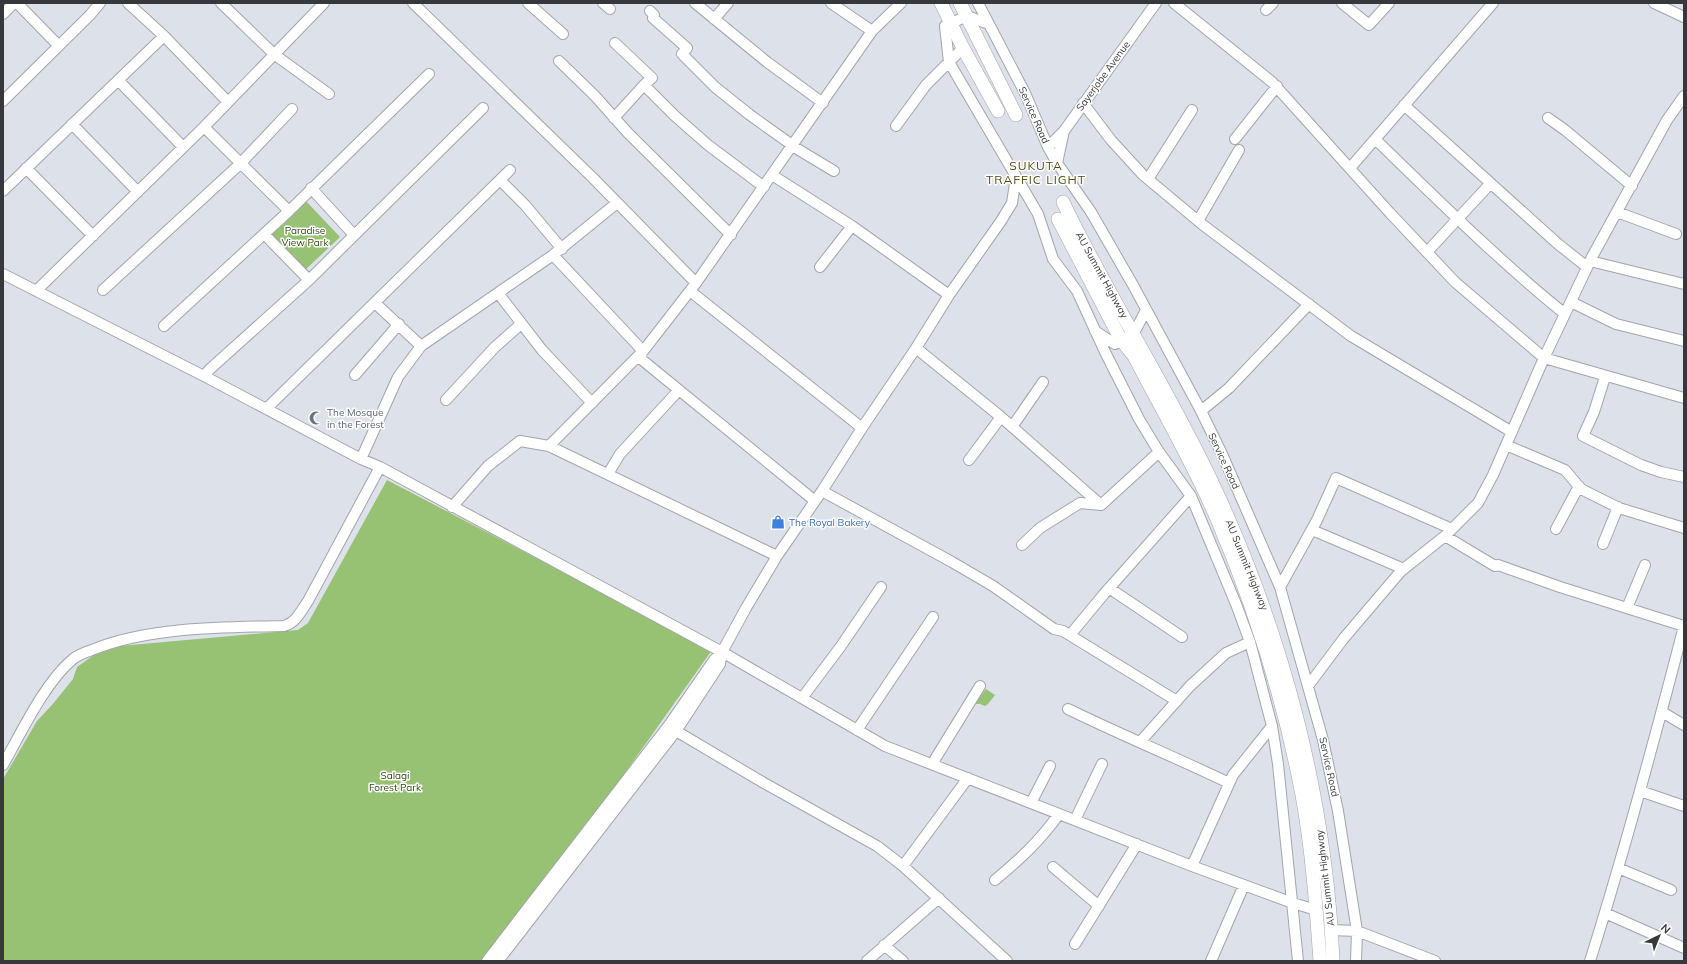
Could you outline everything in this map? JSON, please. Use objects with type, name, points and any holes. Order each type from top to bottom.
[{"type":"main road","points":[[941,3],[963,48],[996,105]]},
{"type":"main road","points":[[960,3],[1016,116]]},
{"type":"main road","name":"AU Summit Highway","points":[[1063,202],[1084,245],[1134,333],[1211,478],[1228,515],[1267,613],[1294,703],[1321,834],[1332,930],[1333,961]]},
{"type":"main road","name":"AU Summit Highway","points":[[1058,219],[1121,340],[1134,356],[1203,488],[1256,618],[1283,711],[1302,796],[1308,836],[1320,961]]},
{"type":"street","points":[[3,14],[15,3],[58,45]]},
{"type":"street","points":[[3,101],[90,15],[100,3]]},
{"type":"street","points":[[128,3],[164,36],[228,102]]},
{"type":"street","points":[[221,3],[274,55],[330,94]]},
{"type":"street","points":[[414,3],[593,178],[696,283]]},
{"type":"street","points":[[528,3],[563,34]]},
{"type":"street","points":[[695,3],[767,62],[823,103]]},
{"type":"street","points":[[714,19],[728,3]]},
{"type":"street","points":[[831,3],[872,31]]},
{"type":"street","points":[[549,446],[640,353],[690,292],[872,31],[901,3]]},
{"type":"street","name":"Service Road","points":[[978,3],[1025,92],[1048,147],[1057,163],[1092,212],[1200,411],[1222,454],[1280,587],[1323,740],[1338,811],[1357,931],[1356,961]]},
{"type":"street","name":"Sayerjobe Avenue","points":[[1048,147],[1064,131],[1156,3]]},
{"type":"street","points":[[1174,3],[1276,86],[1455,282],[1544,358],[1606,377],[1684,398]]},
{"type":"street","points":[[1342,3],[1369,25],[1389,3]]},
{"type":"street","points":[[1350,168],[1493,3]]},
{"type":"street","points":[[1654,3],[1684,17]]},
{"type":"street","points":[[36,291],[204,127],[274,55],[317,5]]},
{"type":"street","points":[[650,11],[654,15],[653,18],[687,48],[682,54],[714,87],[798,150],[834,171]]},
{"type":"street","points":[[989,24],[967,16],[945,26],[949,62],[1038,214],[1054,258],[1076,290],[1139,419],[1159,452],[1191,496],[1236,604],[1250,642],[1272,726],[1278,764],[1298,961]]},
{"type":"street","points":[[3,191],[164,36]]},
{"type":"street","points":[[614,118],[652,78],[615,42]]},
{"type":"street","points":[[896,126],[926,85],[963,48]]},
{"type":"street","points":[[559,61],[730,235]]},
{"type":"street","points":[[164,326],[264,234],[430,74]]},
{"type":"street","points":[[118,80],[184,147]]},
{"type":"street","points":[[644,86],[708,145],[764,187]]},
{"type":"street","points":[[1235,139],[1276,86]]},
{"type":"street","points":[[1308,686],[1344,638],[1404,569],[1448,532],[1478,503],[1493,475],[1544,358],[1589,264],[1667,120],[1684,96]]},
{"type":"street","points":[[1083,103],[1111,140],[1148,179],[1198,221],[1352,336],[1512,432]]},
{"type":"street","points":[[1404,105],[1558,244],[1589,264],[1684,284]]},
{"type":"street","points":[[204,376],[309,280],[483,108]]},
{"type":"street","points":[[103,290],[240,164],[292,109]]},
{"type":"street","points":[[1148,179],[1192,110]]},
{"type":"street","points":[[1548,118],[1566,130],[1632,186]]},
{"type":"street","points":[[72,124],[138,192]]},
{"type":"street","points":[[204,127],[240,164],[289,210]]},
{"type":"street","points":[[1057,163],[1059,160],[1064,131]]},
{"type":"street","points":[[1375,139],[1530,286],[1565,314]]},
{"type":"street","points":[[1198,221],[1239,150]]},
{"type":"street","points":[[26,168],[93,236]]},
{"type":"street","points":[[266,409],[510,170]]},
{"type":"street","points":[[772,175],[852,226],[949,295]]},
{"type":"street","points":[[1012,203],[1016,177]]},
{"type":"street","points":[[500,180],[524,204],[562,249]]},
{"type":"street","points":[[1427,252],[1490,184]]},
{"type":"street","points":[[311,188],[354,235]]},
{"type":"street","points":[[487,961],[669,725],[714,660],[722,652],[777,556],[822,491],[949,295],[1012,203],[1026,192]]},
{"type":"street","points":[[361,459],[398,377],[421,346],[562,249],[617,203]]},
{"type":"street","points":[[1617,212],[1676,234]]},
{"type":"street","points":[[820,267],[852,226]]},
{"type":"street","points":[[264,234],[309,280]]},
{"type":"street","points":[[553,255],[642,350],[640,353],[641,359],[815,501]]},
{"type":"street","points":[[3,274],[204,376],[380,468],[722,652],[885,746],[1192,866],[1316,910]]},
{"type":"street","points":[[690,292],[862,428]]},
{"type":"street","points":[[498,293],[542,350],[592,403]]},
{"type":"street","points":[[374,302],[421,346]]},
{"type":"street","points":[[1571,302],[1616,324],[1684,341]]},
{"type":"street","points":[[1200,411],[1229,388],[1309,304]]},
{"type":"street","points":[[1096,331],[1115,344],[1134,333],[1146,310]]},
{"type":"street","points":[[355,374],[399,324]]},
{"type":"street","points":[[446,400],[495,347],[521,324]]},
{"type":"street","points":[[916,348],[1012,426],[1102,505]]},
{"type":"street","points":[[1606,377],[1594,412],[1583,436],[1641,465],[1661,472],[1684,477]]},
{"type":"street","points":[[1012,426],[1043,382]]},
{"type":"street","points":[[608,474],[620,454],[679,390]]},
{"type":"street","points":[[969,460],[1001,417]]},
{"type":"street","points":[[452,507],[488,466],[520,441],[549,446],[777,556]]},
{"type":"street","points":[[1506,445],[1565,470],[1581,489],[1618,507],[1684,528]]},
{"type":"street","points":[[1022,545],[1040,528],[1080,503],[1102,505],[1159,452]]},
{"type":"street","points":[[3,765],[37,705],[56,677],[75,658],[108,643],[132,637],[195,629],[290,625],[308,601],[380,468]]},
{"type":"street","points":[[1280,587],[1312,530],[1336,478],[1448,532],[1494,566],[1498,565],[1560,587],[1684,626],[1680,655],[1590,961]]},
{"type":"street","points":[[1556,529],[1579,486]]},
{"type":"street","points":[[822,491],[993,586],[1054,629],[1063,630],[1177,701]]},
{"type":"street","points":[[1070,635],[1109,588],[1191,496]]},
{"type":"street","points":[[1603,544],[1618,507]]},
{"type":"street","points":[[1312,530],[1404,569]]},
{"type":"street","points":[[1627,608],[1645,565]]},
{"type":"street","points":[[802,698],[841,646],[881,587]]},
{"type":"street","points":[[1109,588],[1182,637]]},
{"type":"street","points":[[857,730],[933,617]]},
{"type":"street","points":[[1140,742],[1190,686],[1226,654],[1250,642]]},
{"type":"street","points":[[498,961],[676,731],[720,664],[722,652]]},
{"type":"street","points":[[932,764],[980,686]]},
{"type":"street","points":[[1068,709],[1114,731],[1167,753],[1229,783]]},
{"type":"street","points":[[1662,712],[1684,725]]},
{"type":"street","points":[[1192,866],[1233,775],[1272,726]]},
{"type":"street","points":[[676,731],[764,783],[877,846],[903,866],[1007,961]]},
{"type":"street","points":[[1075,820],[1102,764]]},
{"type":"street","points":[[1031,803],[1050,766]]},
{"type":"street","points":[[903,866],[968,778]]},
{"type":"street","points":[[1640,791],[1684,806]]},
{"type":"street","points":[[995,880],[1023,856],[1044,835],[1059,814]]},
{"type":"street","points":[[1075,944],[1137,844]]},
{"type":"street","points":[[1053,867],[1099,906]]},
{"type":"street","points":[[1618,868],[1671,890]]},
{"type":"street","points":[[1211,961],[1244,885]]},
{"type":"street","points":[[866,961],[939,898]]},
{"type":"street","points":[[1605,913],[1684,948]]},
{"type":"street","points":[[1332,930],[1357,931],[1435,961]]},
{"type":"street","points":[[884,945],[902,961]]},
{"type":"green space","name":"Paradise View Park","points":[[304,199],[340,237],[304,271],[268,233]]},
{"type":"green space","name":"Salagi Forest Park","points":[[387,480],[712,650],[586,828],[483,961],[3,961],[3,779],[37,721],[73,679],[77,667],[94,655],[120,646],[298,630],[308,623]]},
{"type":"green space","points":[[986,689],[995,695],[988,704],[985,706],[974,704]]},
{"type":"place","name":"The Mosque in the Forest","points":[[316,418]]},
{"type":"place","name":"The Royal Bakery","points":[[778,522]]},
{"type":"district","name":"SUKUTA TRAFFIC LIGHT","points":[[1036,172]]}]
